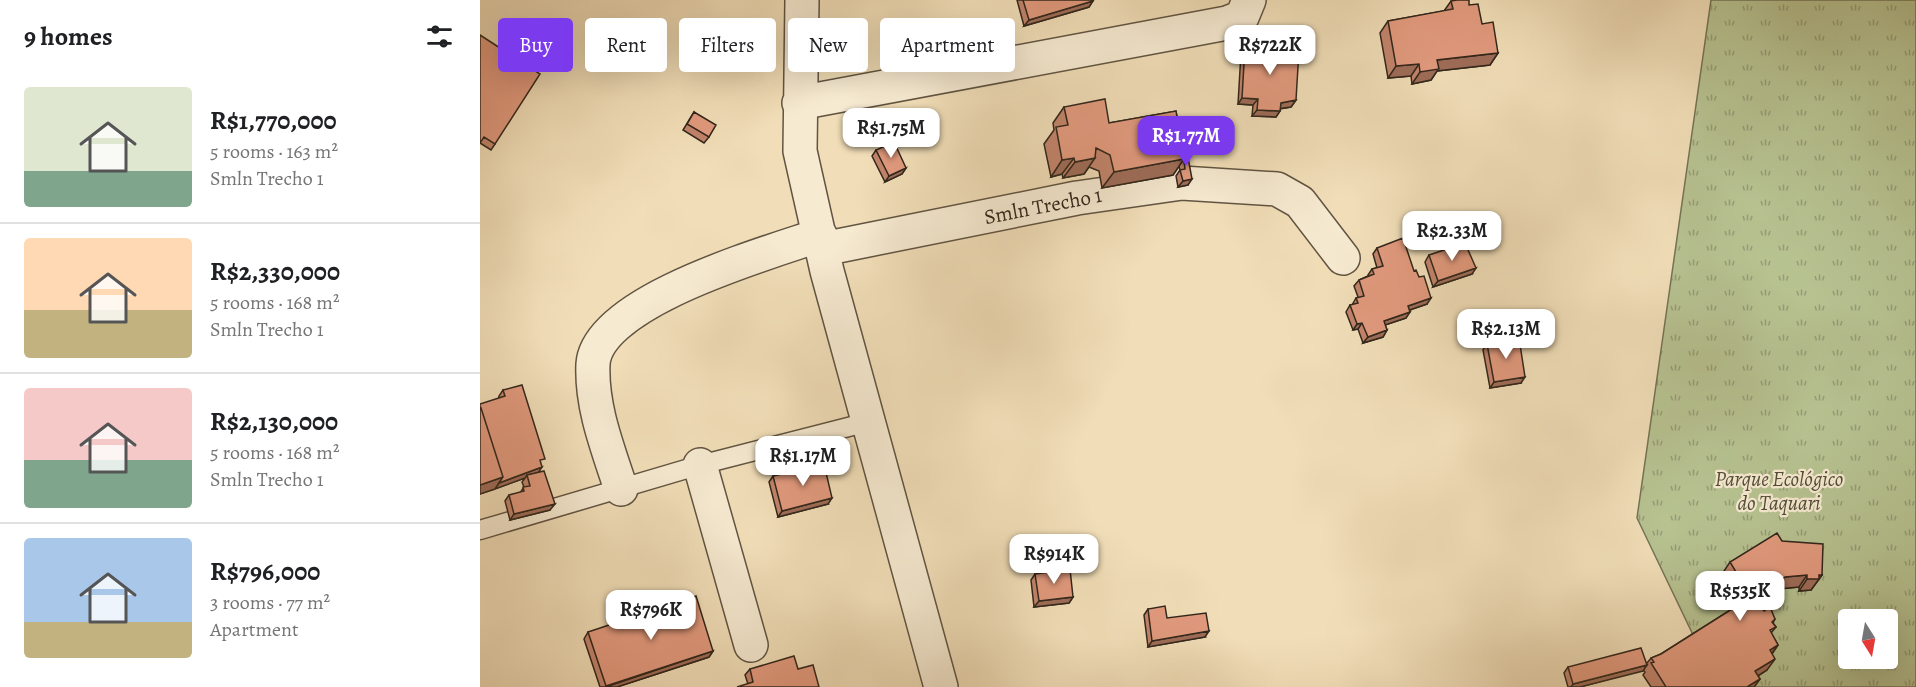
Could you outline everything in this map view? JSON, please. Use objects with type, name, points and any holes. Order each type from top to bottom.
[{"type":"street","points":[[802,0],[800,151],[868,422],[941,687]]},
{"type":"street","points":[[799,103],[1227,23],[1242,17],[1249,0]]},
{"type":"street","name":"Smln Trecho 1","points":[[621,489],[597,414],[593,363],[599,342],[632,313],[688,282],[821,242],[1077,198],[1182,183],[1277,189],[1300,202],[1343,258]]},
{"type":"street","points":[[700,465],[751,645]]},
{"type":"lane","points":[[480,530],[700,465],[868,422]]},
{"type":"green space","name":"Parque Ecológico do Taquari","points":[[1711,0],[1916,0],[1916,687],[1718,687],[1637,518]]},
{"type":"building","points":[[1023,0],[1093,0],[1093,1],[1029,20]]},
{"type":"building","points":[[1469,0],[1469,5],[1478,4],[1482,24],[1493,22],[1498,53],[1437,60],[1439,69],[1420,72],[1419,64],[1396,66],[1388,21],[1453,9],[1451,1]]},
{"type":"building","points":[[480,35],[498,47],[498,72],[537,72],[540,74],[495,144],[484,137],[480,143]]},
{"type":"building","points":[[1249,42],[1258,42],[1258,47],[1299,50],[1296,100],[1281,103],[1280,111],[1257,110],[1258,99],[1242,98],[1245,46],[1248,47]]},
{"type":"building","points":[[1105,99],[1109,123],[1176,111],[1184,159],[1114,172],[1110,155],[1096,148],[1095,158],[1075,162],[1074,158],[1062,160],[1056,127],[1068,125],[1064,107]]},
{"type":"building","points":[[694,112],[716,125],[709,137],[687,124]]},
{"type":"building","points":[[1227,122],[1230,139],[1210,142],[1208,125]]},
{"type":"building","points":[[894,142],[906,168],[889,176],[876,150]]},
{"type":"building","points":[[1182,147],[1186,147],[1192,179],[1183,181],[1180,170],[1185,169]]},
{"type":"building","points":[[1403,238],[1414,271],[1416,270],[1419,277],[1424,276],[1431,298],[1408,306],[1410,312],[1384,321],[1387,330],[1368,337],[1362,323],[1357,324],[1350,305],[1358,303],[1356,298],[1364,296],[1359,280],[1374,274],[1372,269],[1383,266],[1377,248]]},
{"type":"building","points":[[1465,243],[1476,268],[1438,281],[1429,255]]},
{"type":"building","points":[[1519,338],[1525,377],[1494,382],[1487,344]]},
{"type":"building","points":[[522,385],[545,459],[540,460],[542,467],[499,483],[503,477],[480,404],[505,396],[503,390]]},
{"type":"building","points":[[480,409],[503,477],[480,485]]},
{"type":"building","points":[[824,464],[832,498],[782,511],[773,476]]},
{"type":"building","points":[[544,471],[555,504],[514,514],[509,495],[524,491],[523,487],[530,486],[527,475]]},
{"type":"building","points":[[1777,533],[1782,541],[1823,544],[1822,575],[1819,575],[1819,579],[1807,579],[1807,575],[1785,577],[1756,598],[1764,611],[1770,607],[1775,619],[1772,622],[1776,627],[1770,630],[1778,645],[1770,650],[1775,659],[1755,671],[1760,679],[1747,687],[1666,687],[1651,663],[1654,662],[1651,658],[1751,597],[1730,562]]},
{"type":"building","points":[[1070,569],[1073,597],[1039,601],[1035,574]]},
{"type":"building","points":[[696,596],[713,651],[606,686],[588,632]]},
{"type":"building","points":[[1165,606],[1167,618],[1206,613],[1209,631],[1152,641],[1148,609]]},
{"type":"building","points":[[1641,648],[1647,665],[1573,684],[1568,667]]},
{"type":"building","points":[[794,656],[798,669],[813,665],[819,687],[737,687],[753,682],[750,669]]}]
